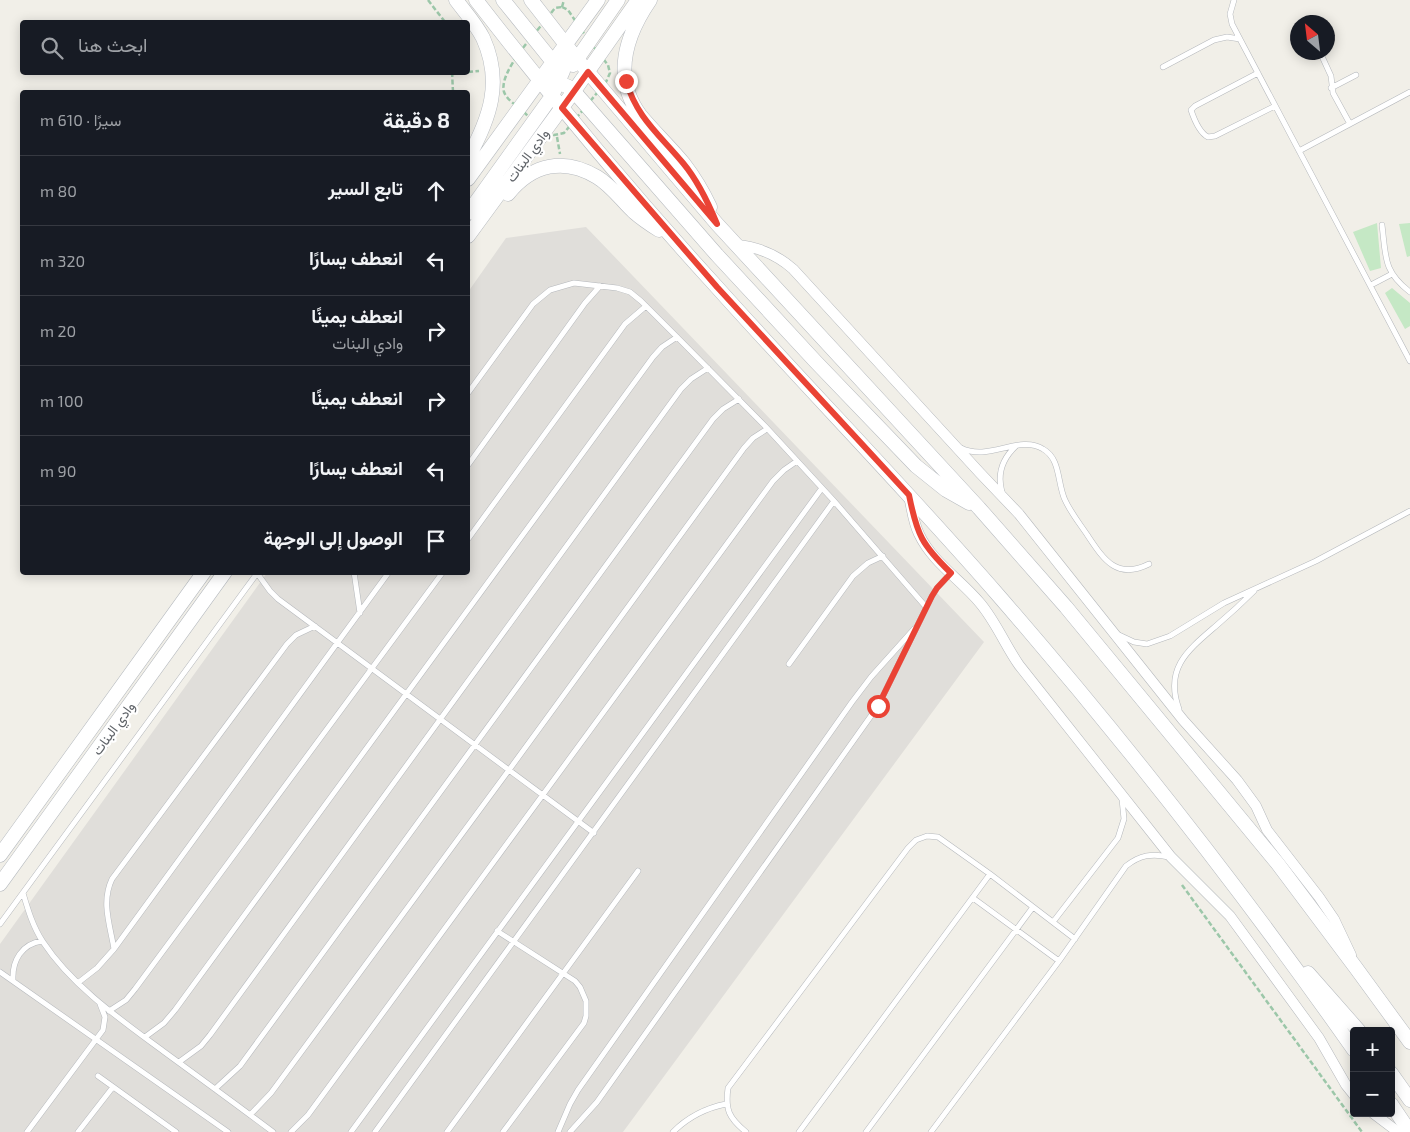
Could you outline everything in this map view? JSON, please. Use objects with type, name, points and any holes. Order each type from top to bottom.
[{"type":"main road","points":[[456,0],[482,37],[493,70],[492,96],[489,111],[470,154]]},
{"type":"main road","points":[[476,0],[552,96],[673,238],[909,495],[996,593],[1098,714],[1180,815],[1350,1044]]},
{"type":"main road","points":[[503,0],[564,77],[717,255],[849,397],[916,466],[946,490],[979,508]]},
{"type":"main road","points":[[531,0],[577,59],[717,224],[979,508],[1060,600],[1237,814],[1356,968],[1410,1042]]},
{"type":"main road","name":"وادي البنات","points":[[470,235],[562,108],[565,44],[598,0]]},
{"type":"main road","points":[[470,210],[618,0]]},
{"type":"main road","name":"وادي البنات","points":[[470,176],[539,80],[588,72],[638,0]]},
{"type":"main road","points":[[650,0],[632,29],[627,45],[625,74],[630,97],[639,113],[696,180],[717,224]]},
{"type":"main road","points":[[470,237],[478,231],[520,181],[530,173],[542,168],[560,165],[597,177],[634,212],[673,238]]},
{"type":"main road","name":"وادي البنات","points":[[0,854],[202,575]]},
{"type":"main road","name":"وادي البنات","points":[[0,884],[223,575]]},
{"type":"main road","points":[[1275,941],[1324,990],[1356,1027]]},
{"type":"main road","points":[[1395,1079],[1410,1100]]},
{"type":"main road","points":[[1395,1110],[1410,1132]]},
{"type":"street","points":[[737,245],[760,249],[770,253],[793,269],[1006,499],[1183,720],[1250,797],[1267,830],[1334,919],[1356,968]]},
{"type":"street","points":[[909,495],[914,522],[919,534],[932,553],[981,604],[1018,665],[1171,858],[1230,916],[1319,1038],[1350,1090]]},
{"type":"street","points":[[1377,1117],[1398,1132]]},
{"type":"lane","points":[[1234,0],[1230,14],[1232,24],[1410,361]]},
{"type":"lane","points":[[1163,67],[1220,38],[1240,39]]},
{"type":"lane","points":[[1324,60],[1331,76],[1331,88],[1350,124]]},
{"type":"lane","points":[[1258,73],[1195,106],[1191,110],[1196,121],[1204,135],[1208,137],[1215,136],[1275,106]]},
{"type":"lane","points":[[1331,88],[1356,76]]},
{"type":"lane","points":[[1299,150],[1410,92]]},
{"type":"lane","points":[[1382,226],[1386,263],[1399,284],[1410,292]]},
{"type":"lane","points":[[1371,285],[1392,274]]},
{"type":"lane","points":[[470,390],[533,304],[544,294],[558,286],[574,283],[617,288],[630,292],[739,399],[822,488],[926,607]]},
{"type":"lane","points":[[470,462],[585,303],[600,286]]},
{"type":"lane","points":[[470,536],[625,324],[646,306]]},
{"type":"lane","points":[[145,1037],[164,1023],[175,1010],[653,356],[677,337]]},
{"type":"lane","points":[[178,1062],[201,1046],[210,1035],[681,389],[691,379],[708,368]]},
{"type":"lane","points":[[215,1089],[240,1066],[713,420],[723,409],[739,399]]},
{"type":"lane","points":[[250,1115],[271,1093],[744,448],[753,438],[767,429]]},
{"type":"lane","points":[[952,442],[965,450],[979,453],[1034,445],[1049,453],[1054,460],[1065,500],[1077,521],[1105,560],[1123,569],[1137,569],[1149,564]]},
{"type":"lane","points":[[1006,499],[1000,486],[1000,472],[1006,458],[1017,446]]},
{"type":"lane","points":[[290,1132],[308,1115],[773,481],[797,461]]},
{"type":"lane","points":[[351,1132],[822,488]]},
{"type":"lane","points":[[375,1132],[834,502]]},
{"type":"lane","points":[[1111,630],[1134,642],[1147,644],[1170,636],[1224,602],[1316,561],[1410,511]]},
{"type":"lane","points":[[789,664],[853,576],[868,563],[883,556]]},
{"type":"lane","points":[[570,1132],[596,1102],[878,706],[926,607],[937,588],[951,573]]},
{"type":"lane","points":[[0,924],[257,575]]},
{"type":"lane","points":[[259,575],[274,595],[594,833]]},
{"type":"lane","points":[[354,575],[360,613]]},
{"type":"lane","points":[[78,982],[94,972],[114,949],[387,575]]},
{"type":"lane","points":[[110,1011],[126,1000],[135,989],[441,575]]},
{"type":"lane","points":[[1183,720],[1174,695],[1176,674],[1181,660],[1189,650],[1256,589]]},
{"type":"lane","points":[[558,1132],[578,1090],[855,698],[871,677],[918,625]]},
{"type":"lane","points":[[114,949],[106,902],[112,879],[287,644],[296,635],[315,626]]},
{"type":"lane","points":[[1053,922],[1118,838],[1124,819],[1122,798]]},
{"type":"lane","points":[[746,1132],[732,1119],[726,1104],[728,1088],[908,848],[916,840],[927,836],[938,838],[990,874],[1074,939]]},
{"type":"lane","points":[[931,1132],[1059,961],[1126,866],[1136,859],[1147,855],[1159,854],[1171,858]]},
{"type":"lane","points":[[447,1132],[638,871]]},
{"type":"lane","points":[[799,1132],[990,874]]},
{"type":"lane","points":[[23,893],[29,914],[42,941],[78,982],[110,1011],[273,1132]]},
{"type":"lane","points":[[973,898],[1059,961]]},
{"type":"lane","points":[[866,1132],[1033,907]]},
{"type":"lane","points":[[497,932],[575,981],[584,994],[586,1008],[584,1023],[503,1132]]},
{"type":"lane","points":[[13,980],[13,966],[19,954],[29,945],[42,941]]},
{"type":"lane","points":[[0,972],[228,1132]]},
{"type":"lane","points":[[28,1132],[103,1030],[105,1022],[99,1002]]},
{"type":"lane","points":[[98,1076],[176,1132]]},
{"type":"lane","points":[[78,1132],[113,1087]]},
{"type":"lane","points":[[673,1132],[695,1115],[726,1104]]},
{"type":"path","points":[[428,0],[443,20]]},
{"type":"path","points":[[562,7],[564,0]]},
{"type":"path","points":[[452,75],[453,90]]},
{"type":"path","points":[[557,136],[560,165]]},
{"type":"path","points":[[1179,866],[1179,879],[1182,887],[1362,1132]]},
{"type":"shaded area","points":[[586,227],[984,642],[623,1132],[0,1132],[0,944],[266,575],[470,575],[470,289],[506,238]]},
{"type":"green space","points":[[1377,223],[1381,268],[1370,271],[1353,232]]},
{"type":"green space","points":[[1410,223],[1410,256],[1407,257],[1399,224]]},
{"type":"green space","points":[[1392,288],[1410,303],[1410,326],[1405,329],[1385,293]]},
{"type":"route","points":[[626,81],[630,97],[639,113],[696,180],[717,224],[588,72],[562,108],[673,238],[909,495],[914,522],[919,534],[925,545],[951,573],[932,596],[878,706]]}]
